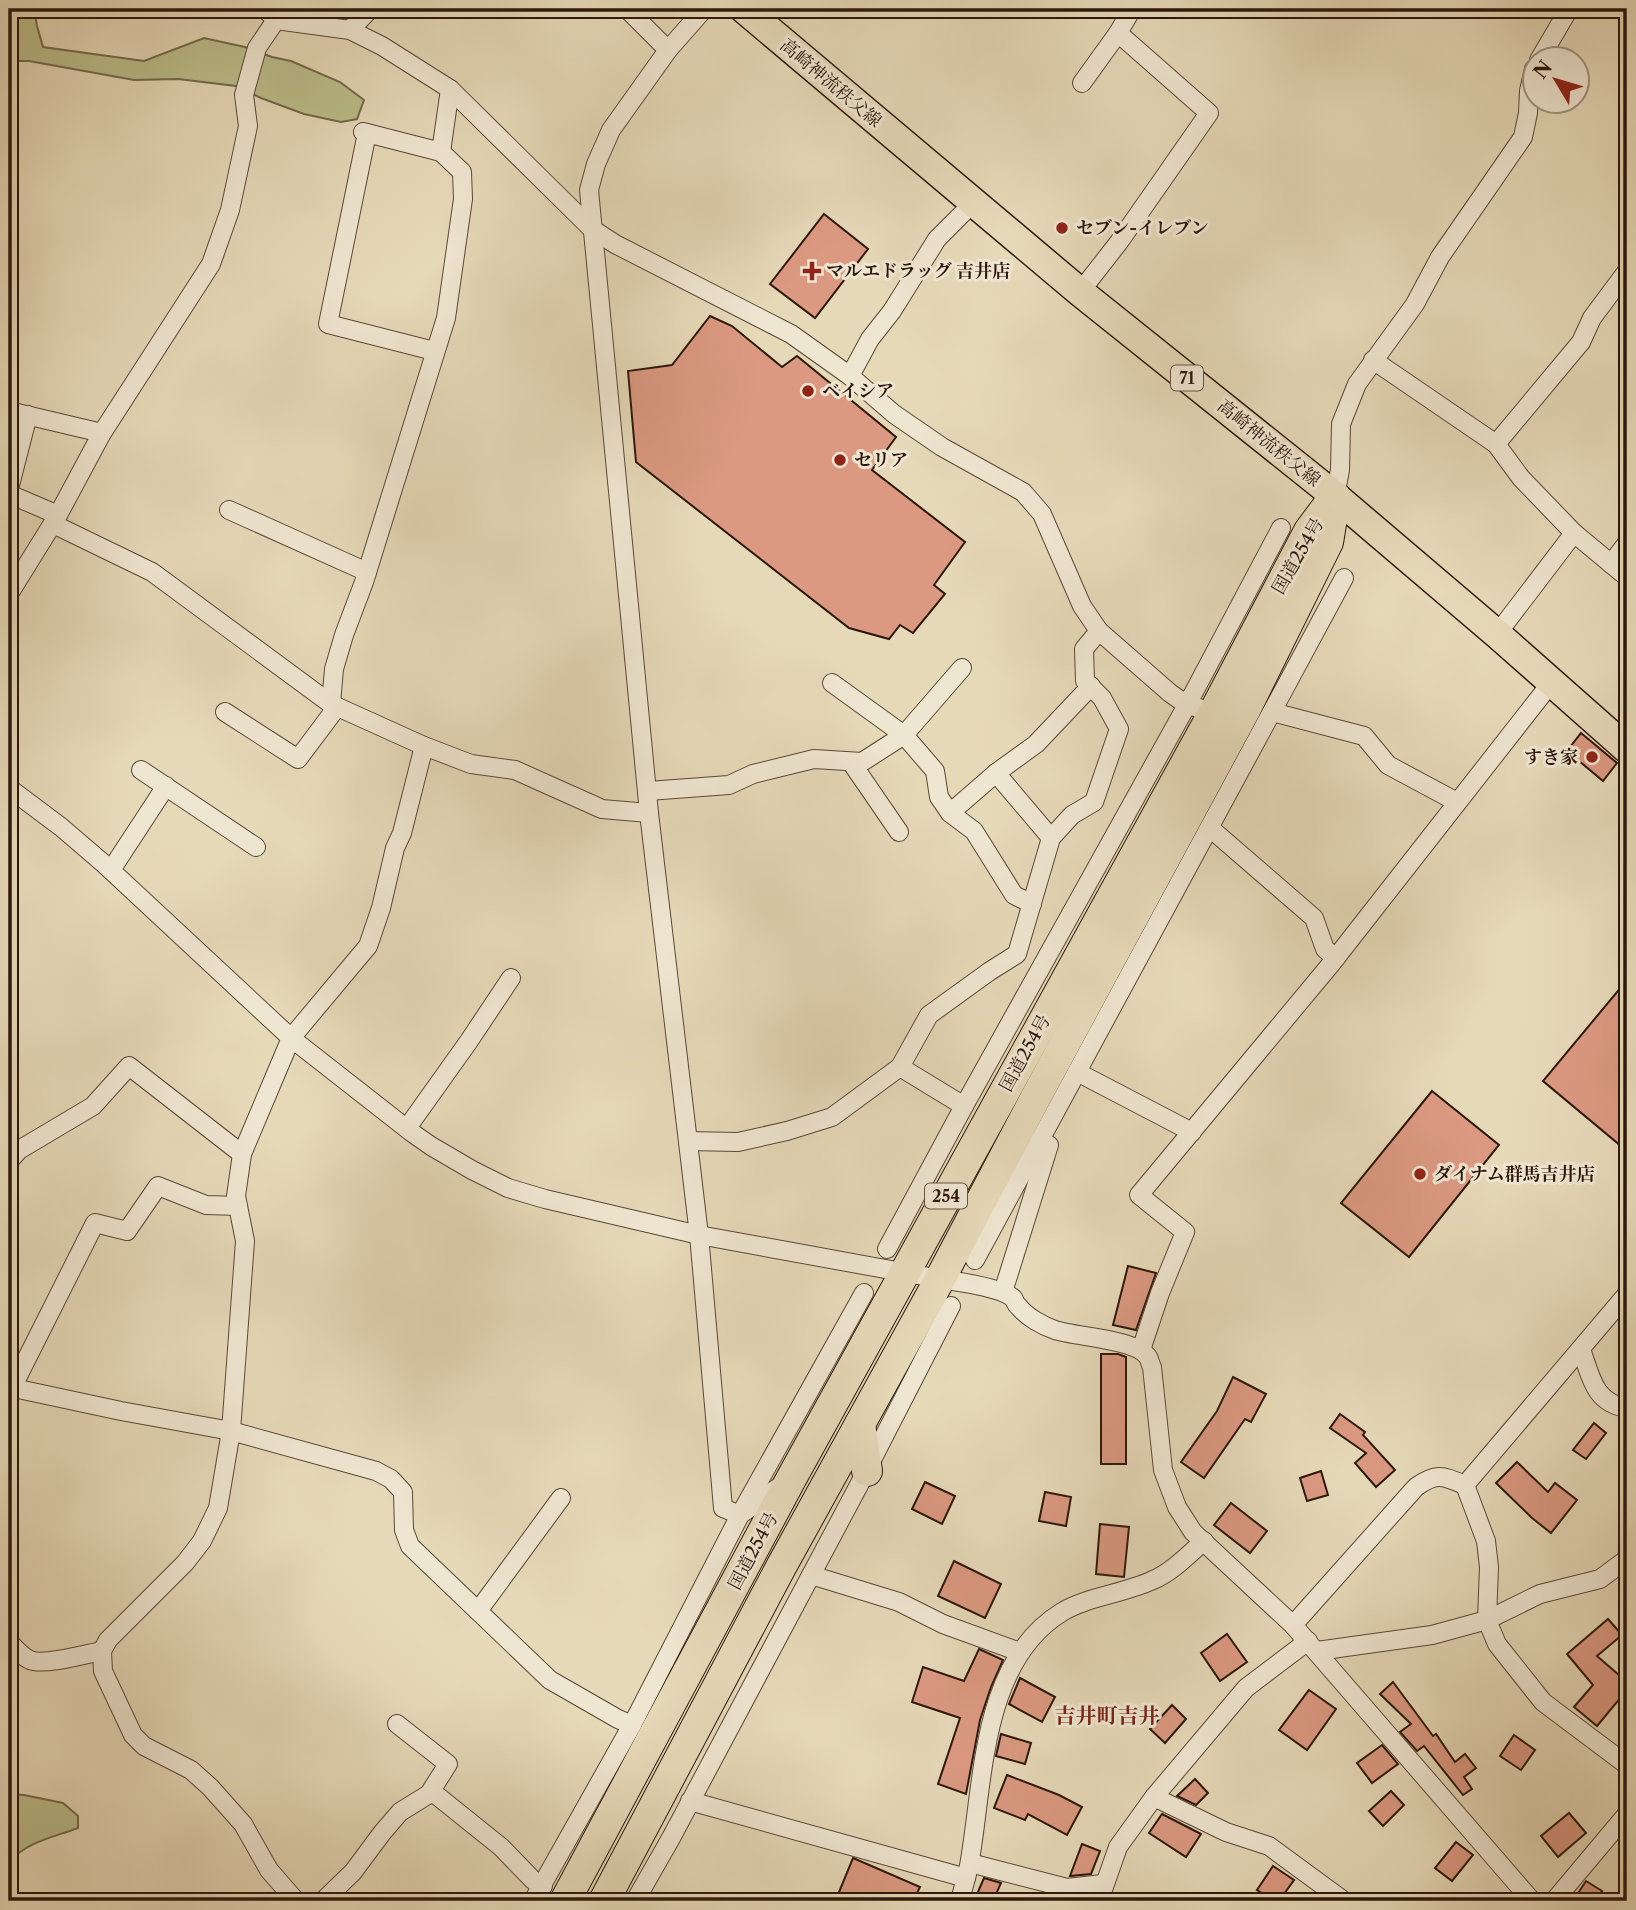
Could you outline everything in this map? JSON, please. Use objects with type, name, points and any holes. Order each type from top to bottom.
[{"type":"highway","name":"国道254号","points":[[604,1901],[860,1424],[945,1293],[1035,1097],[1259,682],[1328,542],[1335,496]]},
{"type":"highway","name":"国道254号","points":[[547,1893],[791,1479],[905,1273],[1201,709],[1308,531],[1335,496]]},
{"type":"highway","points":[[860,1424],[867,1471]]},
{"type":"main road","name":"高崎神流秩父線","points":[[744,9],[1080,292],[1335,496],[1627,749]]},
{"type":"street","points":[[350,30],[370,9]]},
{"type":"street","points":[[627,9],[668,50]]},
{"type":"street","points":[[704,9],[668,50],[611,130],[596,164],[589,190],[649,813],[699,1236],[723,1508],[740,1515]]},
{"type":"street","points":[[1082,83],[1132,9]]},
{"type":"street","points":[[1547,46],[1569,9]]},
{"type":"street","points":[[9,594],[56,519],[102,433],[211,264],[230,210],[248,126],[244,95],[257,48],[271,14],[350,30],[382,46],[450,89],[592,229],[615,244],[791,334],[850,376],[894,414],[942,447],[1023,492],[1042,514],[1082,606],[1099,631],[1170,694],[1201,709]]},
{"type":"street","points":[[1080,292],[1119,242],[1209,113],[1118,33]]},
{"type":"street","points":[[442,152],[450,89]]},
{"type":"street","points":[[1335,496],[1340,470],[1341,424],[1357,384],[1415,304],[1440,257],[1522,137],[1527,116]]},
{"type":"street","points":[[225,712],[298,759],[334,706],[334,669],[446,317],[463,199],[462,172],[442,152],[365,133],[328,324],[434,351]]},
{"type":"street","points":[[850,376],[870,339],[892,311],[937,239],[973,203]]},
{"type":"street","points":[[1496,444],[1581,342],[1592,318],[1627,271]]},
{"type":"street","points":[[1373,360],[1496,444],[1521,478],[1574,533],[1627,577]]},
{"type":"street","points":[[9,411],[102,433]]},
{"type":"street","points":[[9,489],[28,415]]},
{"type":"street","points":[[9,494],[152,572],[334,706],[471,764],[515,770],[601,809],[649,813]]},
{"type":"street","points":[[229,510],[367,572]]},
{"type":"street","points":[[887,1249],[966,1101],[1201,709],[1280,528]]},
{"type":"street","points":[[1497,634],[1574,533]]},
{"type":"street","points":[[1611,564],[1627,543]]},
{"type":"street","points":[[975,1260],[1344,578]]},
{"type":"street","points":[[688,1141],[738,1142],[832,1117],[900,1067],[929,1015],[1017,954],[1051,838],[1072,815],[1094,802],[1119,729],[1102,698],[1085,681],[1084,649],[1099,631]]},
{"type":"street","points":[[648,791],[729,785],[753,774],[814,759],[862,762],[904,735],[962,668]]},
{"type":"street","points":[[1259,682],[1260,736]]},
{"type":"street","points":[[832,683],[904,735],[935,771],[939,797],[950,813],[974,831],[1014,895],[1032,904]]},
{"type":"street","points":[[1141,1350],[1160,1293],[1185,1232],[1139,1195],[1336,958],[1551,683]]},
{"type":"street","points":[[950,813],[996,773],[1036,744],[1091,686]]},
{"type":"street","points":[[1272,712],[1364,736],[1388,765],[1457,802]]},
{"type":"street","points":[[296,1901],[270,1870],[243,1824],[210,1787],[191,1770],[144,1746],[132,1735],[103,1671],[102,1651],[108,1640],[185,1563],[202,1541],[218,1508],[231,1431],[245,1241],[236,1196],[242,1154],[291,1038],[368,946],[402,833],[424,746]]},
{"type":"street","points":[[851,762],[899,832]]},
{"type":"street","points":[[142,770],[256,848]]},
{"type":"street","points":[[996,773],[1051,838]]},
{"type":"street","points":[[111,870],[166,786]]},
{"type":"street","points":[[9,788],[61,827],[111,870],[291,1038],[431,1146],[472,1170],[508,1188],[545,1199],[699,1236],[905,1273],[945,1293]]},
{"type":"street","points":[[1210,828],[1314,918],[1325,949],[1336,958]]},
{"type":"street","points":[[407,1128],[511,978]]},
{"type":"street","points":[[9,1161],[19,1150],[93,1106],[129,1066],[242,1154]]},
{"type":"street","points":[[900,1067],[966,1101]]},
{"type":"street","points":[[1035,1097],[1079,1069]]},
{"type":"street","points":[[1079,1069],[1192,1132]]},
{"type":"street","points":[[964,1163],[966,1101]]},
{"type":"street","points":[[1003,1292],[1049,1145],[1039,1141]]},
{"type":"street","points":[[238,1206],[206,1205],[158,1186],[127,1231],[95,1223],[10,1388],[231,1431],[376,1471],[391,1479],[403,1492],[404,1530],[410,1545],[550,1680],[632,1725]]},
{"type":"street","points":[[636,1900],[867,1471],[945,1293],[966,1282],[1003,1292],[1013,1299],[1019,1308],[1055,1330],[1127,1345],[1141,1350],[1148,1357],[1152,1367],[1162,1460],[1168,1487],[1193,1532],[1293,1625],[1532,1901]]},
{"type":"street","points":[[429,1794],[435,1794],[501,1847],[547,1893],[740,1515],[864,1293]]},
{"type":"street","points":[[1465,1485],[1627,1294]]},
{"type":"street","points":[[1581,1349],[1597,1392],[1613,1406],[1627,1408]]},
{"type":"street","points":[[1293,1625],[1416,1487],[1436,1476],[1465,1485],[1486,1541],[1489,1567],[1487,1620],[1497,1644],[1543,1702],[1627,1765]]},
{"type":"street","points":[[740,1515],[791,1479]]},
{"type":"street","points":[[478,1611],[561,1498]]},
{"type":"street","points":[[960,1901],[968,1871],[989,1733],[1006,1678],[1020,1652],[1040,1627],[1066,1609],[1154,1580],[1204,1541]]},
{"type":"street","points":[[690,1801],[968,1871],[1101,1893],[1118,1847],[1154,1797],[1245,1688],[1312,1646],[1432,1635],[1487,1620],[1540,1594],[1600,1579],[1627,1559]]},
{"type":"street","points":[[811,1575],[899,1602],[943,1625],[1020,1652]]},
{"type":"street","points":[[9,1642],[31,1661],[43,1662],[102,1651]]},
{"type":"street","points":[[323,1901],[353,1872],[400,1812],[429,1794],[448,1764],[397,1724]]},
{"type":"street","points":[[1154,1797],[1226,1832],[1269,1846],[1344,1901]]},
{"type":"street","points":[[1554,1901],[1627,1814]]},
{"type":"green space","points":[[9,9],[34,9],[43,47],[144,61],[204,38],[291,61],[340,82],[364,100],[357,119],[341,122],[304,114],[236,86],[178,79],[134,80],[29,61],[9,61]]},
{"type":"green space","points":[[9,1794],[63,1803],[78,1816],[78,1828],[32,1845],[9,1862]]},
{"type":"building","points":[[824,214],[868,249],[815,318],[770,284]]},
{"type":"building","points":[[710,316],[732,326],[782,367],[797,356],[896,437],[872,470],[965,542],[934,585],[945,594],[913,633],[900,625],[889,639],[849,628],[636,462],[628,371],[672,365]]},
{"type":"building","name":"すき家","points":[[1581,733],[1617,763],[1603,781],[1567,751]]},
{"type":"building","points":[[1627,980],[1627,1151],[1543,1081]]},
{"type":"building","name":"ダイナム群馬吉井店","points":[[1432,1091],[1499,1145],[1409,1257],[1341,1203]]},
{"type":"building","points":[[1128,1266],[1156,1273],[1136,1330],[1113,1325]]},
{"type":"building","points":[[1101,1354],[1126,1357],[1126,1464],[1101,1464]]},
{"type":"building","points":[[1233,1377],[1266,1394],[1251,1422],[1245,1419],[1204,1478],[1181,1462],[1217,1411]]},
{"type":"building","points":[[1340,1414],[1365,1432],[1363,1435],[1395,1470],[1376,1487],[1355,1463],[1366,1453],[1330,1428]]},
{"type":"building","points":[[1594,1423],[1606,1433],[1586,1459],[1573,1450]]},
{"type":"building","points":[[1517,1462],[1548,1492],[1555,1483],[1577,1500],[1551,1533],[1496,1483]]},
{"type":"building","points":[[1321,1471],[1328,1495],[1307,1501],[1300,1478]]},
{"type":"building","points":[[925,1482],[955,1496],[942,1524],[912,1509]]},
{"type":"building","points":[[1045,1492],[1071,1497],[1066,1526],[1039,1521]]},
{"type":"building","points":[[1231,1503],[1267,1531],[1250,1553],[1214,1525]]},
{"type":"building","points":[[1100,1524],[1129,1527],[1124,1577],[1096,1574]]},
{"type":"building","points":[[954,1561],[1001,1584],[985,1618],[938,1596]]},
{"type":"building","points":[[1608,1619],[1622,1635],[1597,1656],[1627,1682],[1627,1690],[1597,1726],[1574,1707],[1593,1685],[1567,1654]]},
{"type":"building","points":[[1227,1634],[1247,1662],[1220,1681],[1201,1653]]},
{"type":"building","points":[[979,1649],[1003,1660],[980,1720],[966,1794],[938,1784],[960,1718],[912,1702],[923,1667],[964,1681]]},
{"type":"building","points":[[1020,1678],[1055,1697],[1042,1722],[1009,1704]]},
{"type":"building","points":[[1393,1682],[1433,1736],[1436,1734],[1455,1762],[1465,1754],[1476,1768],[1464,1777],[1472,1789],[1463,1795],[1424,1746],[1417,1751],[1400,1732],[1411,1724],[1380,1694]]},
{"type":"building","points":[[1309,1690],[1336,1709],[1307,1750],[1279,1730]]},
{"type":"building","points":[[1172,1705],[1186,1719],[1165,1743],[1150,1729]]},
{"type":"building","points":[[1001,1734],[1031,1743],[1025,1764],[996,1756]]},
{"type":"building","points":[[1514,1735],[1535,1750],[1521,1770],[1500,1756]]},
{"type":"building","points":[[1382,1745],[1398,1764],[1372,1783],[1357,1763]]},
{"type":"building","points":[[1007,1775],[1082,1807],[1067,1835],[1028,1814],[1025,1820],[994,1808]]},
{"type":"building","points":[[1195,1779],[1208,1793],[1196,1805],[1177,1796]]},
{"type":"building","points":[[1391,1791],[1404,1805],[1383,1826],[1369,1811]]},
{"type":"building","points":[[1569,1813],[1586,1833],[1558,1857],[1541,1836]]},
{"type":"building","points":[[1162,1814],[1201,1834],[1186,1857],[1149,1833]]},
{"type":"building","points":[[1456,1842],[1473,1855],[1452,1881],[1435,1868]]},
{"type":"building","points":[[1082,1844],[1100,1851],[1091,1874],[1070,1876]]},
{"type":"building","points":[[853,1858],[920,1887],[913,1901],[848,1901],[837,1897]]},
{"type":"building","points":[[1273,1866],[1294,1880],[1279,1901],[1273,1901],[1257,1890]]},
{"type":"building","points":[[984,1878],[1001,1883],[993,1901],[974,1901]]},
{"type":"building","points":[[1586,1881],[1602,1891],[1595,1901],[1573,1901]]},
{"type":"place","name":"セブン-イレブン","points":[[1062,228]]},
{"type":"place","name":"マルエドラッグ 吉井店","points":[[812,271]]},
{"type":"place","name":"ベイシア","points":[[808,391]]},
{"type":"place","name":"セリア","points":[[840,460]]},
{"type":"place","name":"すき家","points":[[1592,757]]},
{"type":"place","name":"ダイナム群馬吉井店","points":[[1420,1174]]},
{"type":"district","name":"吉井町吉井","points":[[1107,1715]]}]
